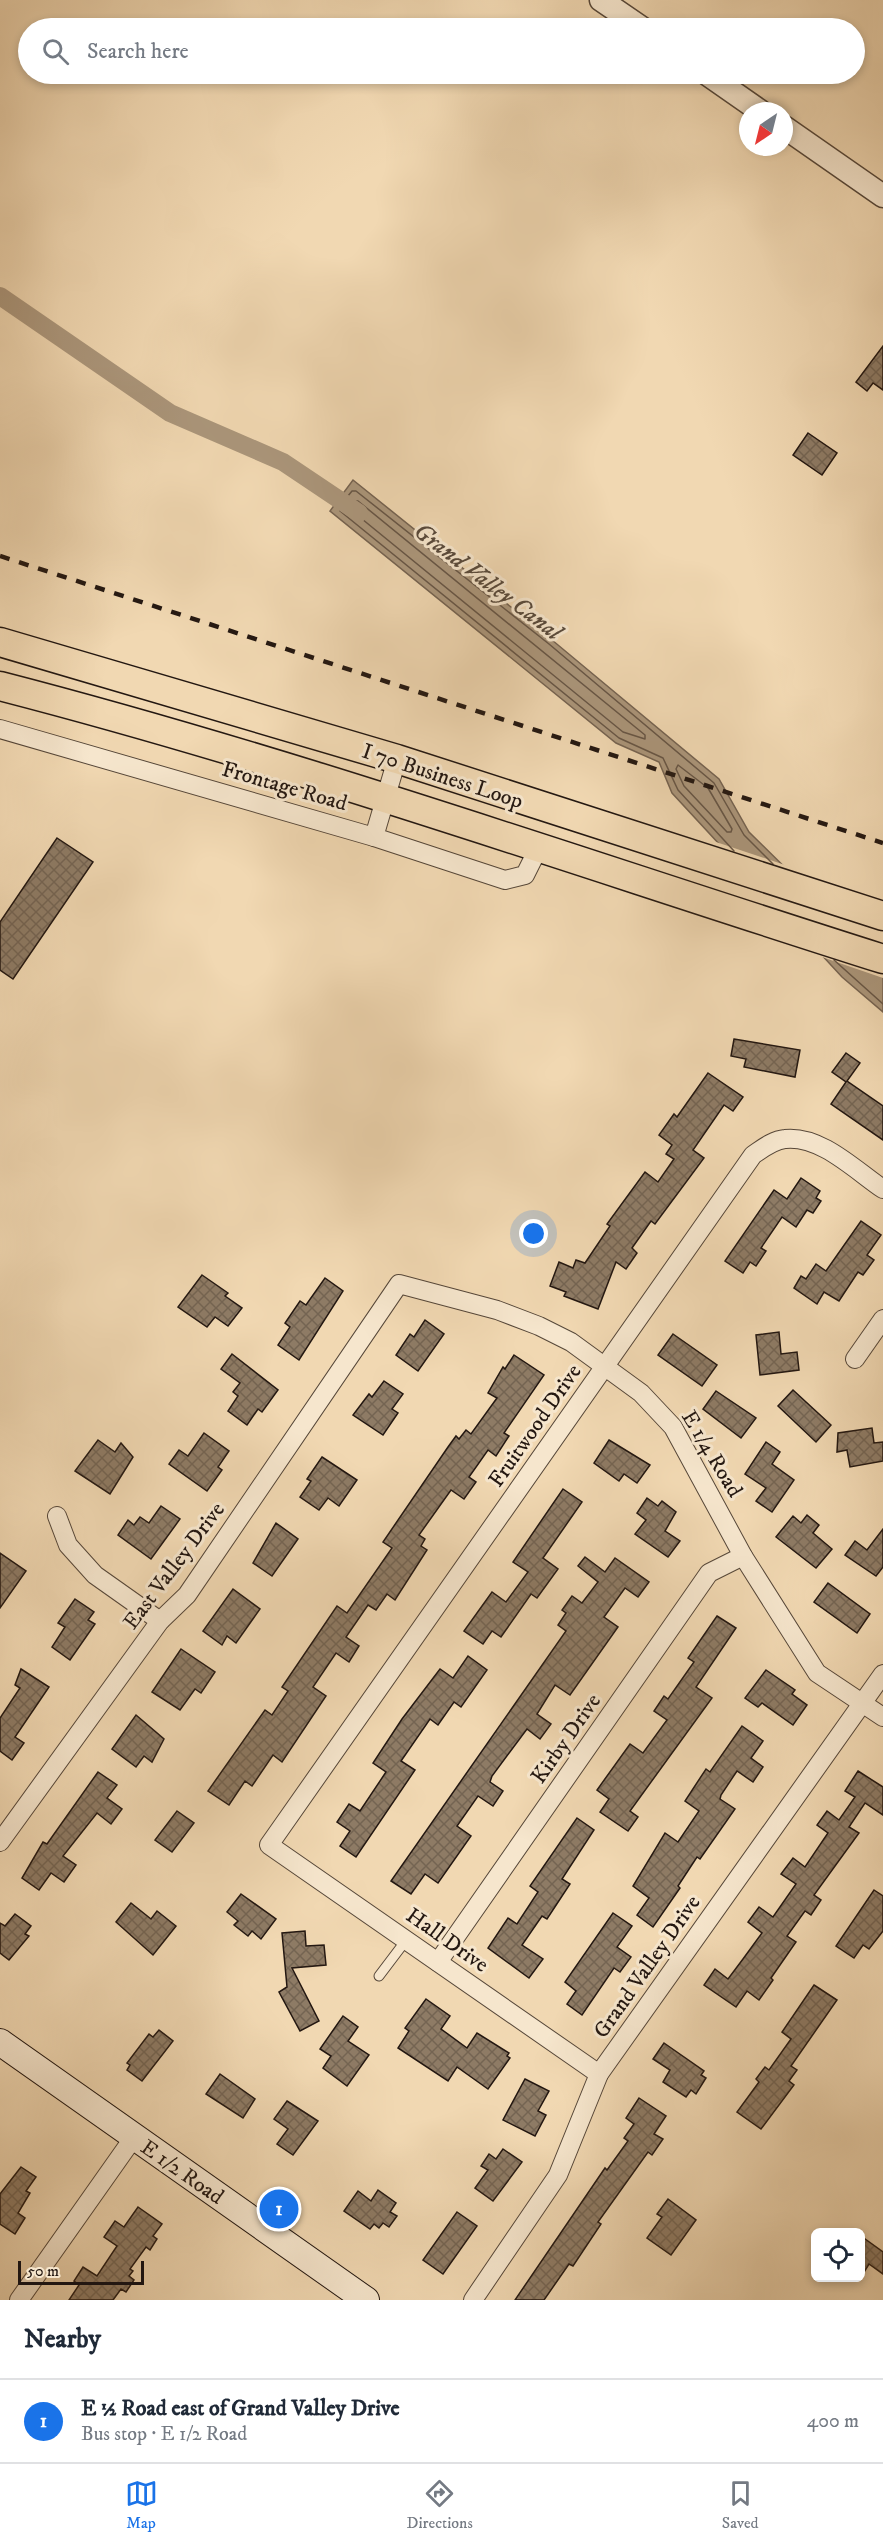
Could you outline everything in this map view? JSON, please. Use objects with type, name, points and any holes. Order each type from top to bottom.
[{"type":"main road","name":"I 70 Business Loop","points":[[0,642],[397,759],[883,916]]},
{"type":"main road","name":"I 70 Business Loop","points":[[0,686],[100,712],[386,798],[883,959]]},
{"type":"main road","name":"E 1/2 Road","points":[[0,2042],[366,2300]]},
{"type":"street","points":[[601,0],[627,18]]},
{"type":"street","points":[[721,84],[747,102]]},
{"type":"street","points":[[793,133],[883,196]]},
{"type":"street","name":"Frontage Road","points":[[0,729],[374,837],[505,880],[525,875],[538,849]]},
{"type":"street","points":[[374,837],[397,759]]},
{"type":"street","name":"Fruitwood Drive","points":[[269,1845],[753,1155],[770,1143],[786,1139],[802,1140],[824,1148],[883,1189]]},
{"type":"street","name":"E 1/4 Road","points":[[399,1284],[497,1310],[539,1326],[571,1342],[641,1393],[673,1426],[743,1556],[817,1672],[883,1717]]},
{"type":"street","name":"East Valley Drive","points":[[0,1842],[160,1621],[187,1595],[399,1284]]},
{"type":"street","points":[[855,1359],[883,1319]]},
{"type":"street","points":[[57,1516],[68,1545],[95,1575],[160,1621]]},
{"type":"street","name":"Kirby Drive","points":[[438,1962],[709,1573],[743,1556]]},
{"type":"street","name":"Grand Valley Drive","points":[[473,2300],[558,2175],[599,2074],[883,1674]]},
{"type":"street","name":"Hall Drive","points":[[269,1845],[599,2074]]},
{"type":"street","points":[[19,2300],[134,2137]]},
{"type":"lane","points":[[379,1976],[407,1940]]},
{"type":"water","points":[[353,480],[552,640],[719,779],[749,832],[883,964],[883,1012],[842,977],[672,793],[659,762],[616,743],[330,511]]},
{"type":"pier","points":[[713,841],[788,866],[883,960],[883,978],[819,956]]},
{"type":"building","points":[[883,346],[883,390],[873,383],[867,391],[856,382]]},
{"type":"building","points":[[808,433],[837,453],[822,475],[793,455]]},
{"type":"building","points":[[57,838],[93,862],[13,979],[0,970],[0,922]]},
{"type":"building","points":[[734,1039],[800,1050],[795,1077],[744,1067],[746,1059],[731,1056]]},
{"type":"building","points":[[846,1053],[860,1063],[847,1081],[883,1106],[883,1140],[831,1104],[846,1082],[832,1072]]},
{"type":"building","points":[[708,1073],[743,1097],[733,1111],[724,1105],[693,1150],[704,1158],[655,1224],[651,1221],[632,1248],[637,1253],[626,1269],[616,1262],[598,1309],[564,1296],[566,1292],[550,1286],[559,1262],[573,1268],[576,1260],[585,1263],[610,1226],[607,1224],[645,1172],[658,1182],[674,1159],[666,1154],[672,1145],[659,1135],[674,1114],[677,1117]]},
{"type":"building","points":[[801,1178],[820,1191],[816,1198],[821,1201],[813,1213],[807,1210],[796,1227],[782,1217],[761,1248],[766,1251],[756,1266],[750,1262],[743,1273],[725,1261],[774,1190],[787,1199]]},
{"type":"building","points":[[861,1221],[881,1235],[867,1255],[874,1260],[863,1275],[858,1272],[839,1301],[824,1292],[817,1304],[794,1288],[801,1276],[806,1279],[816,1264],[826,1271]]},
{"type":"building","points":[[202,1275],[228,1293],[225,1296],[242,1308],[228,1326],[215,1317],[207,1327],[178,1307]]},
{"type":"building","points":[[325,1278],[343,1291],[299,1360],[278,1345],[290,1327],[285,1323],[300,1301],[306,1305]]},
{"type":"building","points":[[425,1320],[444,1334],[418,1371],[396,1355],[410,1334],[414,1337]]},
{"type":"building","points":[[779,1332],[781,1354],[797,1352],[799,1370],[760,1375],[756,1335]]},
{"type":"building","points":[[673,1334],[717,1365],[702,1386],[658,1355]]},
{"type":"building","points":[[232,1354],[278,1390],[262,1412],[258,1409],[247,1425],[228,1411],[238,1396],[233,1392],[240,1383],[221,1369]]},
{"type":"building","points":[[514,1355],[544,1375],[504,1433],[509,1436],[496,1456],[488,1450],[469,1477],[476,1482],[464,1499],[451,1490],[419,1535],[425,1539],[421,1546],[427,1550],[395,1600],[387,1594],[376,1610],[368,1605],[346,1637],[359,1646],[349,1662],[336,1653],[313,1687],[326,1696],[282,1762],[273,1755],[252,1786],[245,1781],[229,1805],[208,1791],[265,1710],[272,1715],[288,1691],[282,1687],[337,1606],[347,1613],[392,1548],[383,1542],[448,1447],[456,1436],[459,1439],[466,1430],[471,1434],[497,1398],[488,1393],[503,1367],[505,1369]]},
{"type":"building","points":[[384,1381],[403,1394],[392,1409],[398,1413],[383,1435],[353,1415],[369,1394],[372,1397]]},
{"type":"building","points":[[793,1390],[831,1425],[816,1442],[778,1406]]},
{"type":"building","points":[[716,1391],[756,1418],[741,1438],[703,1409]]},
{"type":"building","points":[[872,1428],[874,1443],[883,1442],[883,1461],[850,1467],[847,1450],[837,1452],[838,1433]]},
{"type":"building","points":[[204,1433],[229,1451],[218,1467],[222,1470],[207,1491],[169,1464],[179,1450],[188,1456]]},
{"type":"building","points":[[98,1440],[115,1452],[121,1443],[133,1457],[110,1494],[75,1471]]},
{"type":"building","points":[[609,1440],[650,1465],[637,1483],[624,1474],[619,1481],[594,1463]]},
{"type":"building","points":[[766,1442],[780,1452],[772,1464],[794,1480],[772,1512],[756,1501],[766,1488],[745,1474]]},
{"type":"building","points":[[322,1457],[357,1480],[339,1506],[328,1498],[319,1510],[300,1497],[311,1481],[307,1479]]},
{"type":"building","points":[[563,1489],[582,1502],[543,1558],[558,1569],[537,1598],[531,1594],[501,1637],[492,1631],[483,1644],[464,1631],[492,1592],[506,1602],[528,1572],[513,1562]]},
{"type":"building","points":[[647,1498],[658,1506],[662,1501],[676,1512],[665,1531],[680,1541],[668,1557],[635,1534],[646,1520],[637,1513]]},
{"type":"building","points":[[161,1506],[180,1519],[151,1559],[118,1535],[128,1520],[134,1525],[140,1517],[149,1523]]},
{"type":"building","points":[[807,1515],[819,1525],[813,1533],[832,1549],[816,1568],[776,1537],[793,1516],[801,1523]]},
{"type":"building","points":[[276,1523],[298,1539],[272,1576],[253,1563]]},
{"type":"building","points":[[883,1529],[883,1567],[876,1576],[845,1555],[855,1541],[867,1550]]},
{"type":"building","points":[[0,1553],[26,1571],[0,1608]]},
{"type":"building","points":[[585,1557],[605,1572],[615,1558],[649,1582],[638,1597],[625,1588],[604,1617],[618,1627],[570,1695],[555,1685],[537,1714],[551,1724],[540,1739],[527,1729],[492,1776],[490,1782],[503,1791],[493,1806],[478,1796],[457,1826],[471,1836],[438,1883],[425,1874],[411,1894],[391,1881],[566,1631],[558,1625],[566,1613],[562,1610],[572,1596],[582,1603],[598,1582],[578,1566]]},
{"type":"building","points":[[828,1583],[870,1614],[857,1633],[814,1602]]},
{"type":"building","points":[[233,1589],[260,1609],[236,1643],[227,1636],[222,1645],[203,1631]]},
{"type":"building","points":[[75,1599],[94,1612],[88,1620],[95,1624],[70,1660],[52,1647],[65,1627],[58,1623]]},
{"type":"building","points":[[717,1616],[736,1628],[696,1687],[712,1698],[630,1811],[638,1817],[628,1831],[600,1812],[609,1799],[597,1790],[630,1744],[643,1753],[667,1720],[654,1711],[664,1696],[668,1699],[694,1662],[688,1658]]},
{"type":"building","points":[[181,1649],[215,1672],[201,1693],[195,1689],[180,1710],[152,1692]]},
{"type":"building","points":[[468,1656],[487,1670],[461,1707],[454,1702],[438,1725],[430,1719],[401,1761],[415,1770],[356,1857],[340,1846],[350,1831],[337,1822],[349,1804],[360,1811],[386,1772],[373,1763],[402,1719],[440,1669],[453,1678]]},
{"type":"building","points":[[21,1669],[49,1687],[15,1737],[24,1743],[12,1760],[0,1751],[0,1718],[20,1688],[15,1685]]},
{"type":"building","points":[[766,1670],[795,1690],[792,1694],[807,1705],[793,1725],[762,1703],[758,1707],[745,1698]]},
{"type":"building","points":[[136,1715],[164,1739],[152,1762],[144,1756],[136,1767],[112,1749]]},
{"type":"building","points":[[742,1726],[763,1741],[751,1758],[763,1767],[753,1782],[737,1771],[720,1799],[735,1809],[700,1859],[697,1857],[678,1886],[680,1888],[653,1927],[637,1915],[649,1898],[633,1886],[665,1833],[678,1842],[699,1811],[685,1801],[706,1769],[710,1772]]},
{"type":"building","points":[[858,1771],[883,1787],[883,1815],[865,1803],[849,1827],[859,1833],[814,1895],[821,1900],[811,1915],[805,1911],[787,1936],[796,1942],[771,1978],[773,1980],[759,2000],[747,1991],[736,2007],[704,1985],[715,1969],[728,1979],[762,1933],[748,1922],[759,1907],[773,1917],[796,1884],[781,1874],[793,1858],[805,1867],[828,1833],[817,1825],[827,1811],[839,1820],[855,1797],[845,1791]]},
{"type":"building","points":[[98,1772],[117,1785],[107,1798],[122,1809],[111,1824],[97,1813],[63,1856],[76,1865],[64,1882],[51,1873],[39,1890],[22,1878],[43,1842],[47,1844]]},
{"type":"building","points":[[177,1811],[194,1823],[172,1852],[155,1840]]},
{"type":"building","points":[[577,1818],[594,1830],[562,1879],[570,1884],[547,1919],[542,1916],[522,1945],[543,1959],[529,1978],[488,1948],[508,1918],[517,1924],[538,1892],[530,1886]]},
{"type":"building","points":[[874,1890],[883,1896],[883,1931],[869,1949],[863,1945],[854,1958],[836,1946]]},
{"type":"building","points":[[241,1894],[276,1919],[261,1939],[252,1931],[248,1936],[234,1925],[238,1921],[227,1912]]},
{"type":"building","points":[[131,1903],[151,1919],[157,1911],[176,1926],[153,1955],[116,1922]]},
{"type":"building","points":[[613,1913],[632,1926],[617,1947],[631,1957],[620,1972],[614,1968],[582,2015],[567,2004],[576,1991],[565,1982]]},
{"type":"building","points":[[15,1914],[31,1926],[25,1934],[29,1936],[9,1960],[0,1953],[0,1923],[5,1926]]},
{"type":"building","points":[[305,1931],[306,1946],[324,1945],[326,1965],[292,1968],[319,2021],[300,2031],[279,1992],[287,1987],[282,1933]]},
{"type":"building","points":[[814,1985],[837,2000],[791,2066],[797,2070],[789,2081],[794,2085],[761,2129],[737,2112],[759,2082],[756,2079],[765,2067],[769,2070],[791,2039],[782,2032]]},
{"type":"building","points":[[426,1999],[450,2016],[441,2029],[467,2048],[477,2033],[509,2053],[507,2056],[510,2058],[488,2089],[457,2067],[448,2081],[398,2048],[409,2031],[405,2028]]},
{"type":"building","points":[[343,2016],[358,2027],[348,2041],[369,2055],[347,2086],[323,2068],[331,2056],[320,2049]]},
{"type":"building","points":[[159,2030],[173,2041],[142,2081],[127,2070],[130,2065],[127,2063],[149,2034],[153,2037]]},
{"type":"building","points":[[664,2043],[704,2071],[701,2075],[706,2078],[696,2094],[691,2090],[686,2097],[663,2082],[670,2070],[653,2059]]},
{"type":"building","points":[[220,2074],[255,2099],[243,2118],[206,2094]]},
{"type":"building","points":[[525,2079],[549,2091],[538,2111],[546,2115],[535,2136],[503,2120]]},
{"type":"building","points":[[639,2098],[666,2116],[654,2134],[663,2139],[652,2155],[648,2152],[598,2222],[601,2224],[573,2266],[569,2264],[544,2300],[515,2300],[605,2168],[607,2170],[628,2141],[624,2138],[634,2124],[626,2118]]},
{"type":"building","points":[[287,2101],[318,2121],[293,2155],[277,2144],[288,2129],[274,2119]]},
{"type":"building","points":[[503,2149],[522,2162],[493,2201],[475,2188],[488,2170],[481,2166],[489,2154],[496,2159]]},
{"type":"building","points":[[21,2167],[36,2177],[26,2191],[30,2193],[18,2213],[25,2218],[15,2234],[0,2224],[0,2194]]},
{"type":"building","points":[[378,2190],[396,2203],[390,2212],[397,2216],[389,2227],[383,2223],[379,2228],[374,2224],[370,2229],[344,2211],[358,2191],[371,2201]]},
{"type":"building","points":[[668,2199],[696,2220],[671,2255],[647,2238],[662,2217],[657,2214]]},
{"type":"building","points":[[138,2207],[162,2224],[153,2236],[157,2239],[150,2250],[146,2247],[130,2269],[133,2271],[129,2276],[134,2280],[126,2292],[121,2289],[113,2300],[69,2300],[79,2285],[74,2281],[83,2267],[97,2276],[117,2246],[104,2237],[115,2221],[124,2227]]},
{"type":"building","points":[[457,2212],[477,2226],[443,2274],[423,2260]]},
{"type":"building","points":[[865,2239],[883,2252],[883,2274],[869,2264],[865,2270]]},
{"type":"waterway","name":"Grand Valley Canal","points":[[0,296],[170,413],[283,462],[359,513]]},
{"type":"railway","points":[[0,556],[883,843]]},
{"type":"place","name":"E ½ Road east of Grand Valley Drive","points":[[279,2209]]}]
